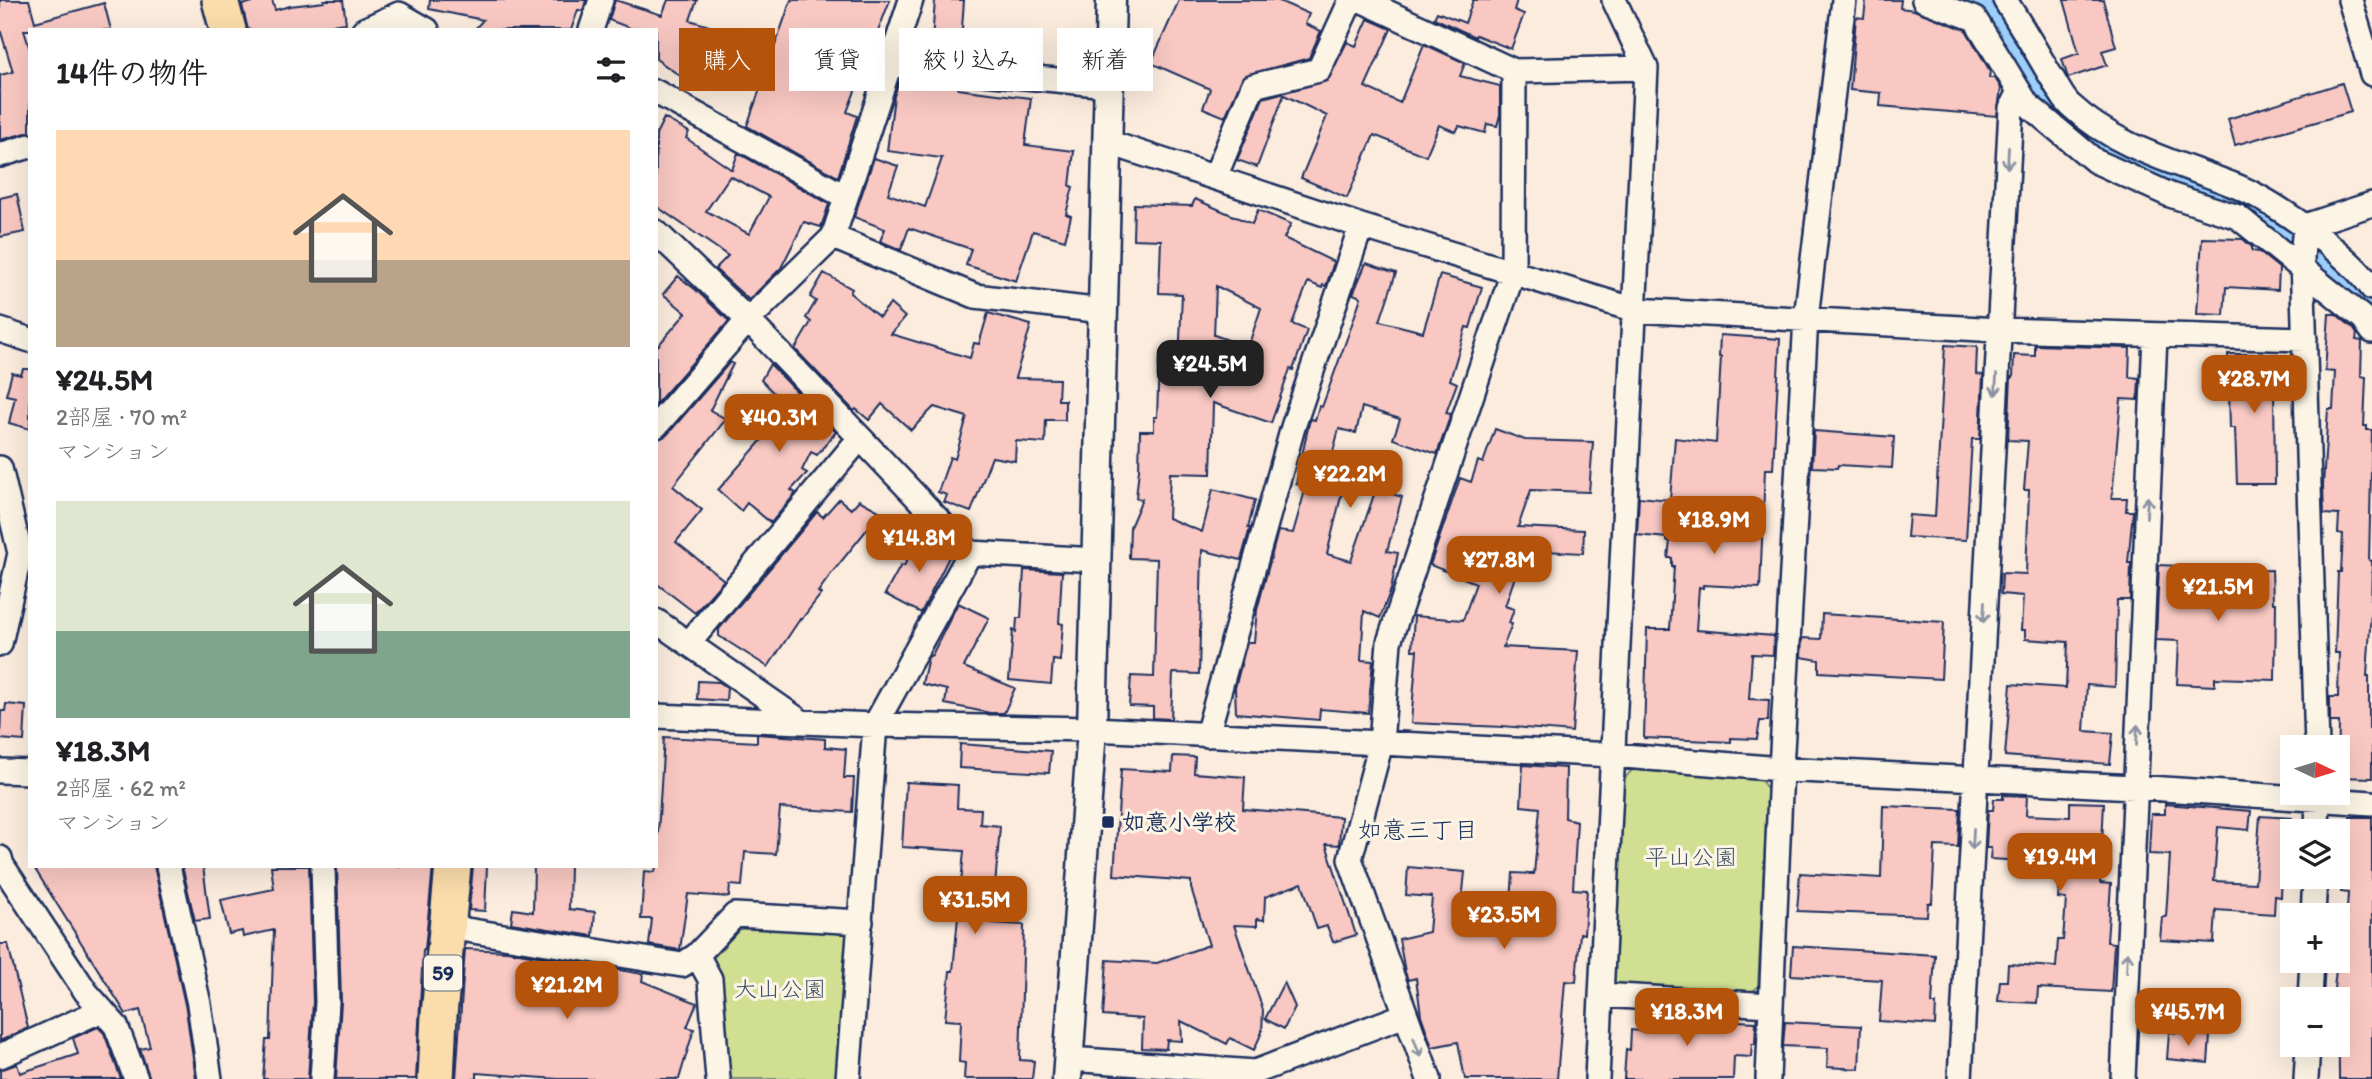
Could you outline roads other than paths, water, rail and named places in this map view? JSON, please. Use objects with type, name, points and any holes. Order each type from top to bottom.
[{"type":"main road","points":[[220,0],[227,28]]},
{"type":"main road","name":"59","points":[[436,1079],[439,1014],[453,868]]},
{"type":"street","points":[[592,28],[601,0]]},
{"type":"street","points":[[658,424],[748,320],[833,237],[911,0]]},
{"type":"street","points":[[1110,28],[1111,0]]},
{"type":"street","points":[[1215,177],[1253,86],[1319,69],[1351,0]]},
{"type":"street","points":[[1361,0],[1514,71],[1646,68]]},
{"type":"street","points":[[1597,1079],[1646,68],[1614,0]]},
{"type":"street","points":[[1768,1079],[1781,769],[1806,318],[1844,0]]},
{"type":"street","points":[[1924,0],[1975,19],[2027,104],[2095,161],[2170,195],[2238,217],[2363,275],[2372,288]]},
{"type":"street","points":[[2005,0],[2067,103],[2098,128],[2135,148],[2235,185],[2304,248],[2372,331]]},
{"type":"street","points":[[2350,0],[2372,74]]},
{"type":"street","points":[[368,28],[400,14],[423,28]]},
{"type":"street","points":[[890,64],[1057,80]]},
{"type":"street","points":[[1429,1079],[1350,859],[1381,743],[1389,642],[1513,272],[1514,71]]},
{"type":"street","points":[[1108,91],[1092,729],[1068,1069],[1237,1075],[1255,1072],[1405,1015]]},
{"type":"street","points":[[1960,1079],[2011,108],[2019,91]]},
{"type":"street","points":[[658,93],[844,197]]},
{"type":"street","points":[[1107,142],[1361,226],[1636,310],[1999,330],[2305,339]]},
{"type":"street","points":[[0,155],[28,147]]},
{"type":"street","points":[[2304,248],[2372,204]]},
{"type":"street","points":[[1208,735],[1293,428],[1361,226]]},
{"type":"street","points":[[658,234],[748,320],[970,553],[1097,560]]},
{"type":"street","points":[[833,237],[975,296],[1103,311]]},
{"type":"street","points":[[2304,248],[2317,735]]},
{"type":"street","points":[[0,330],[28,339]]},
{"type":"street","points":[[2123,1079],[2155,336]]},
{"type":"street","points":[[688,643],[860,438]]},
{"type":"street","points":[[0,468],[17,552],[0,644]]},
{"type":"street","points":[[848,1079],[875,725],[970,553]]},
{"type":"street","points":[[658,622],[801,722]]},
{"type":"street","points":[[658,716],[875,725],[1092,729],[1612,755],[1781,769],[1976,780],[2280,794]]},
{"type":"street","points":[[0,771],[28,772]]},
{"type":"street","points":[[2350,800],[2372,803]]},
{"type":"street","points":[[0,858],[86,992],[117,1026],[136,1079]]},
{"type":"street","points":[[168,868],[199,1003],[210,1079]]},
{"type":"street","points":[[322,1079],[327,1002],[323,868]]},
{"type":"street","points":[[448,927],[682,965],[698,955],[735,915],[861,922]]},
{"type":"street","points":[[698,955],[710,979],[718,1079]]},
{"type":"street","points":[[1601,995],[1771,1005]]},
{"type":"street","points":[[0,1056],[102,1010]]},
{"type":"street","points":[[2306,1079],[2307,1057]]},
{"type":"waterway","points":[[1976,0],[1986,4],[2056,111],[2102,148],[2243,204],[2327,263],[2353,285],[2372,308]]},
{"type":"place","name":"如意小学校","points":[[1108,822]]},
{"type":"district","name":"如意三丁目","points":[[1418,830]]},
{"type":"park label","name":"平山公園","points":[[1691,857]]},
{"type":"park label","name":"大山公園","points":[[780,989]]}]
